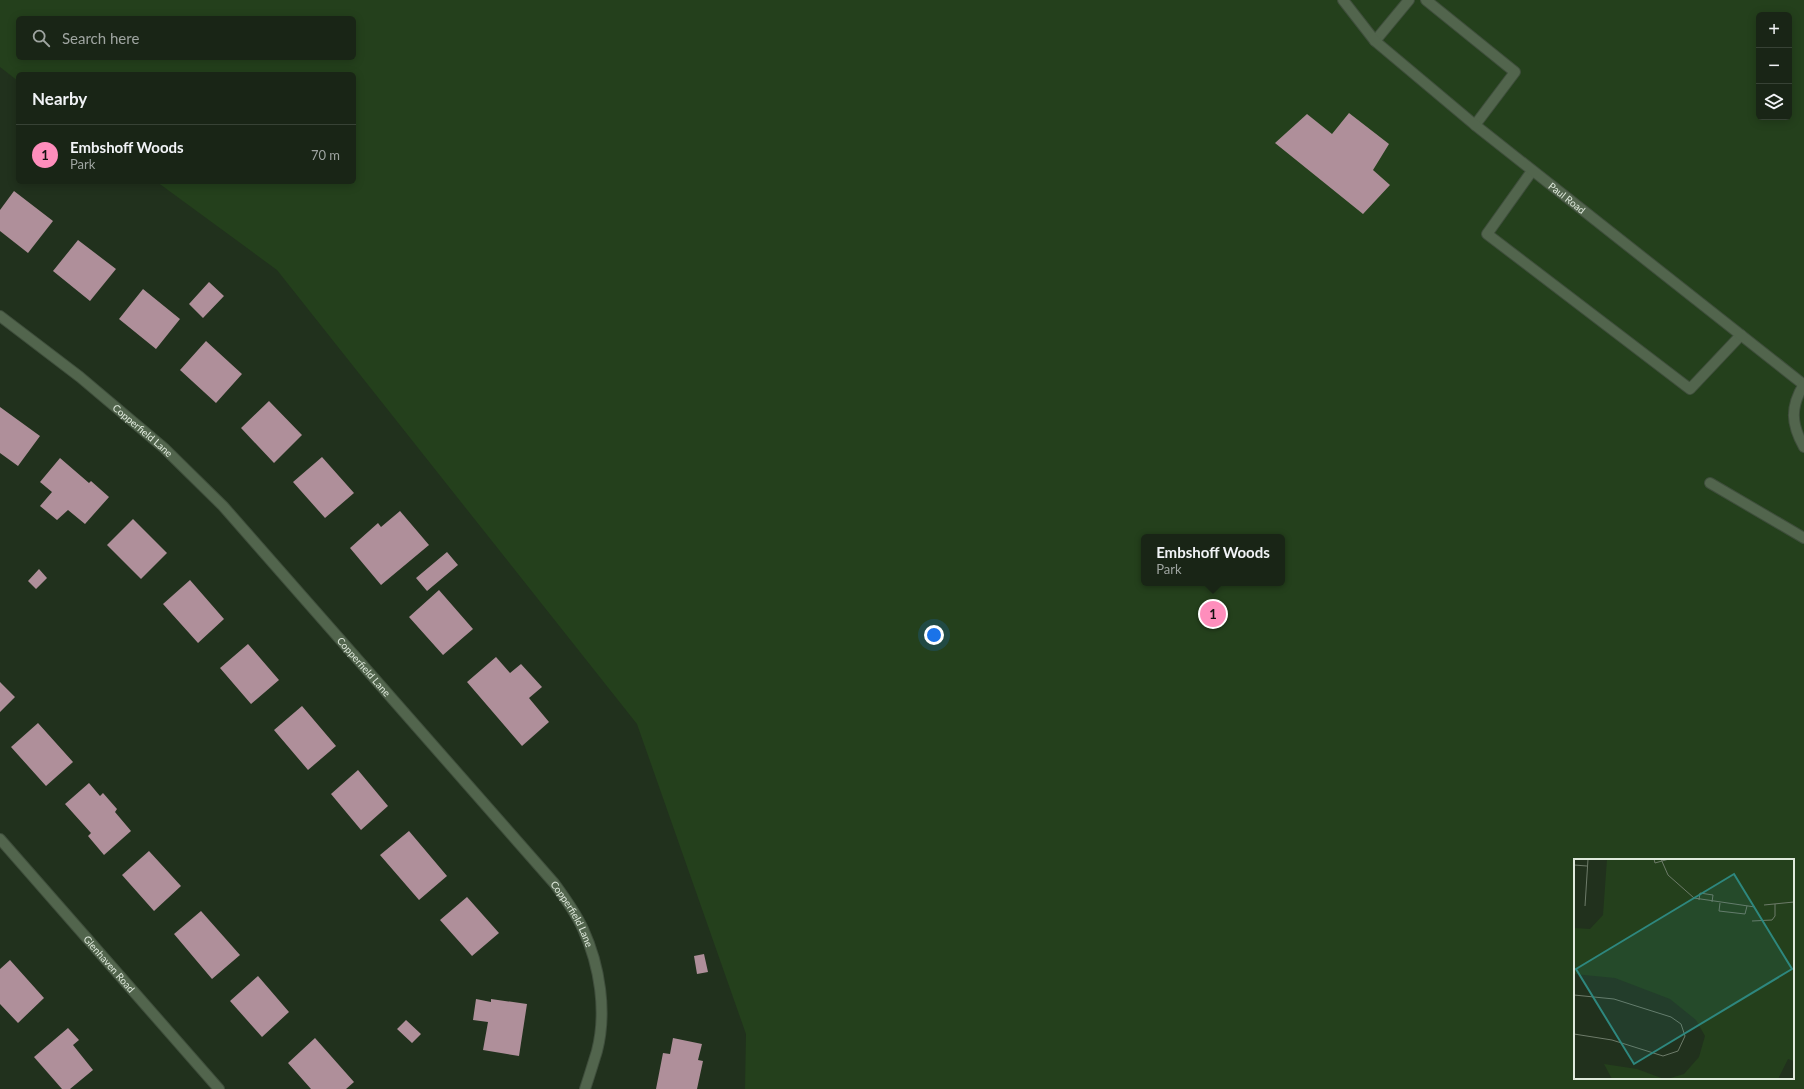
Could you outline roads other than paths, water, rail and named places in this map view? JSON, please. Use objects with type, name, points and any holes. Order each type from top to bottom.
[{"type":"street","name":"Paul Road","points":[[1343,0],[1375,41],[1475,125],[1804,384],[1795,400],[1793,416],[1796,433],[1804,447]]},
{"type":"street","points":[[1375,41],[1409,0]]},
{"type":"street","points":[[1426,0],[1515,72],[1475,125]]},
{"type":"street","points":[[1532,171],[1487,234],[1690,389],[1741,335]]},
{"type":"street","name":"Copperfield Lane","points":[[0,316],[92,387],[164,448],[223,506],[554,883],[570,905],[583,930],[597,968],[601,996],[601,1023],[597,1050],[585,1089]]},
{"type":"street","points":[[1710,483],[1804,538]]},
{"type":"street","name":"Glenhaven Road","points":[[0,839],[219,1089]]},
{"type":"place","name":"Embshoff Woods","points":[[1213,614]]}]
